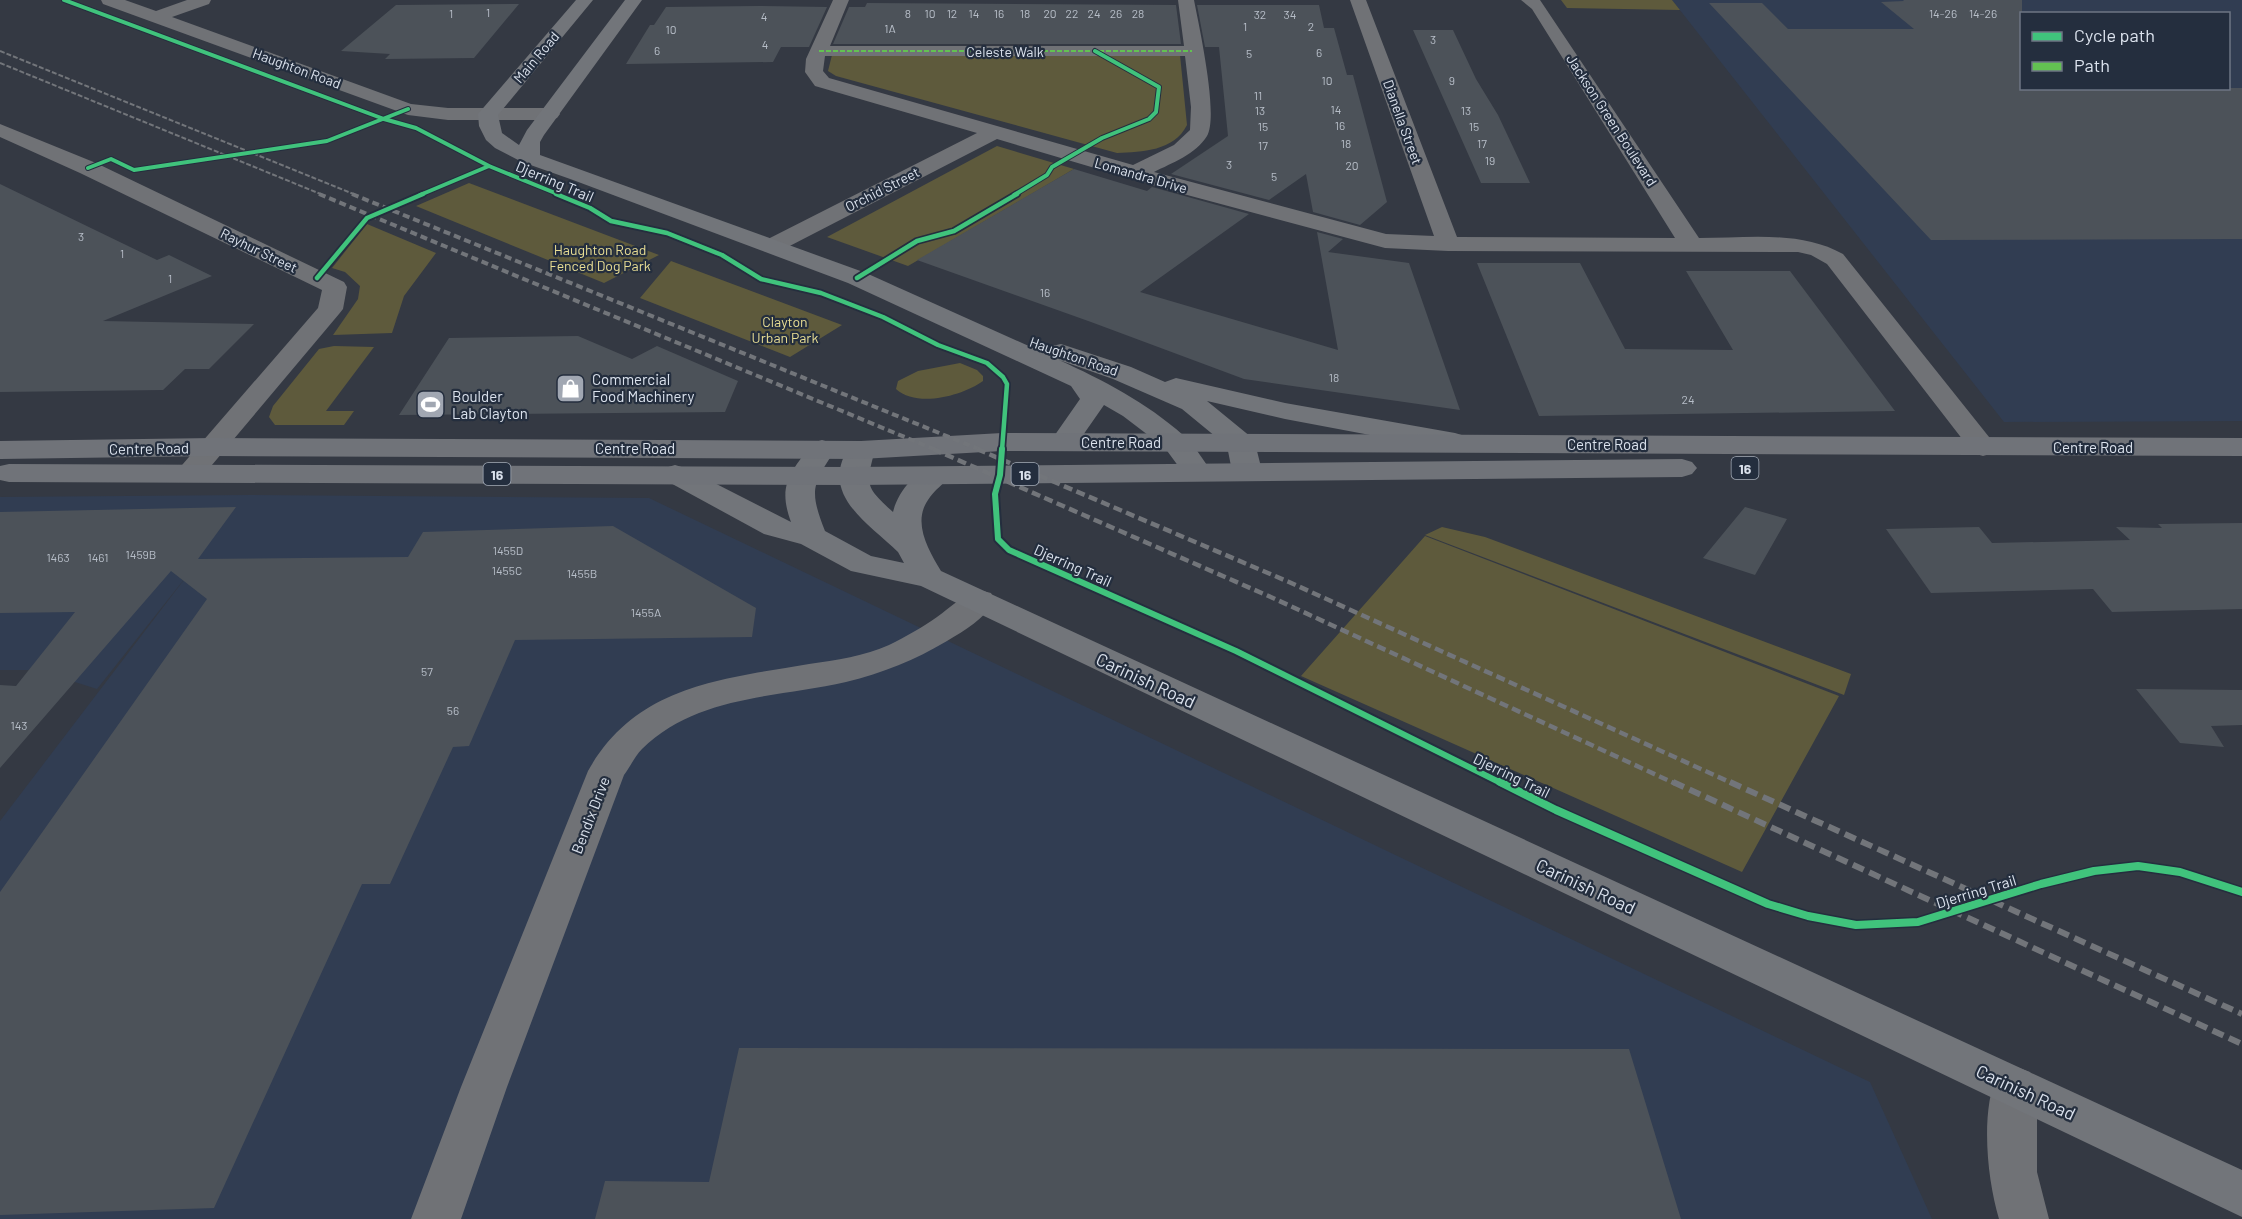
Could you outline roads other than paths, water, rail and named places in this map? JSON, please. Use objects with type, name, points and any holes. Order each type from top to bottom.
[{"type":"main road","name":"Main Road","points":[[488,114],[585,0]]},
{"type":"main road","points":[[529,158],[530,141],[634,0]]},
{"type":"main road","name":"Haughton Road","points":[[488,114],[489,126],[501,144],[529,158],[581,175],[857,278],[1081,380],[1133,410],[1175,442],[1197,472]]},
{"type":"main road","name":"Haughton Road","points":[[867,284],[1122,373],[1192,403],[1240,443]]},
{"type":"main road","points":[[1122,373],[1283,411],[1460,443]]},
{"type":"main road","points":[[1064,442],[1094,399],[1081,380]]},
{"type":"main road","name":"Centre Road","points":[[0,473],[803,476],[857,463],[1002,442],[2242,447]]},
{"type":"main road","points":[[1240,443],[1247,471]]},
{"type":"main road","name":"Centre Road","points":[[0,450],[214,447],[822,449],[857,463],[936,475],[1540,467],[2242,468]]},
{"type":"main road","points":[[812,537],[799,503],[803,476],[822,449]]},
{"type":"main road","points":[[857,463],[857,495],[910,546],[930,578]]},
{"type":"main road","name":"Carinish Road","points":[[675,474],[775,527],[812,537],[862,564],[930,578],[2242,1194]]},
{"type":"main road","points":[[910,546],[905,520],[915,493],[936,475]]},
{"type":"street","name":"Haughton Road","points":[[109,0],[408,109],[448,114],[550,114]]},
{"type":"street","points":[[156,17],[203,0]]},
{"type":"street","name":"Lomandra Drive","points":[[841,0],[815,59],[814,72],[822,82],[1134,173],[1385,240],[1448,244],[1798,245],[1820,250],[1835,259],[1983,447]]},
{"type":"street","points":[[1134,173],[1185,145],[1200,130],[1200,110],[1186,0]]},
{"type":"street","name":"Dianella Street","points":[[1358,0],[1448,244]]},
{"type":"street","name":"Jackson Green Boulevard","points":[[1528,0],[1538,6],[1691,244]]},
{"type":"street","name":"Celeste Walk","points":[[819,51],[1192,51]]},
{"type":"street","name":"Rayhur Street","points":[[0,130],[88,168],[335,288],[330,309],[191,472]]},
{"type":"street","name":"Orchid Street","points":[[772,246],[993,133]]},
{"type":"street","name":"Bendix Drive","points":[[436,1219],[484,1087],[607,771],[629,740],[670,710],[723,691],[846,670],[901,653],[947,626],[979,601]]},
{"type":"street","points":[[2014,1087],[2011,1135],[2018,1204],[2024,1219]]},
{"type":"railway","points":[[0,51],[356,195]]},
{"type":"railway","points":[[0,63],[323,195]]},
{"type":"railway","points":[[319,194],[936,450]]},
{"type":"railway","points":[[352,194],[981,450]]},
{"type":"railway","points":[[933,449],[1273,598],[1676,784]]},
{"type":"railway","points":[[977,449],[1289,582],[1734,784]]},
{"type":"railway","points":[[1673,782],[2242,1044]]},
{"type":"railway","points":[[1730,782],[2242,1014]]},
{"type":"place","name":"Commercial Food Machinery","points":[[571,388]]},
{"type":"place","name":"Boulder Lab Clayton","points":[[431,405]]},
{"type":"park label","name":"Haughton Road Fenced Dog Park","points":[[600,258]]},
{"type":"park label","name":"Clayton Urban Park","points":[[785,330]]}]
